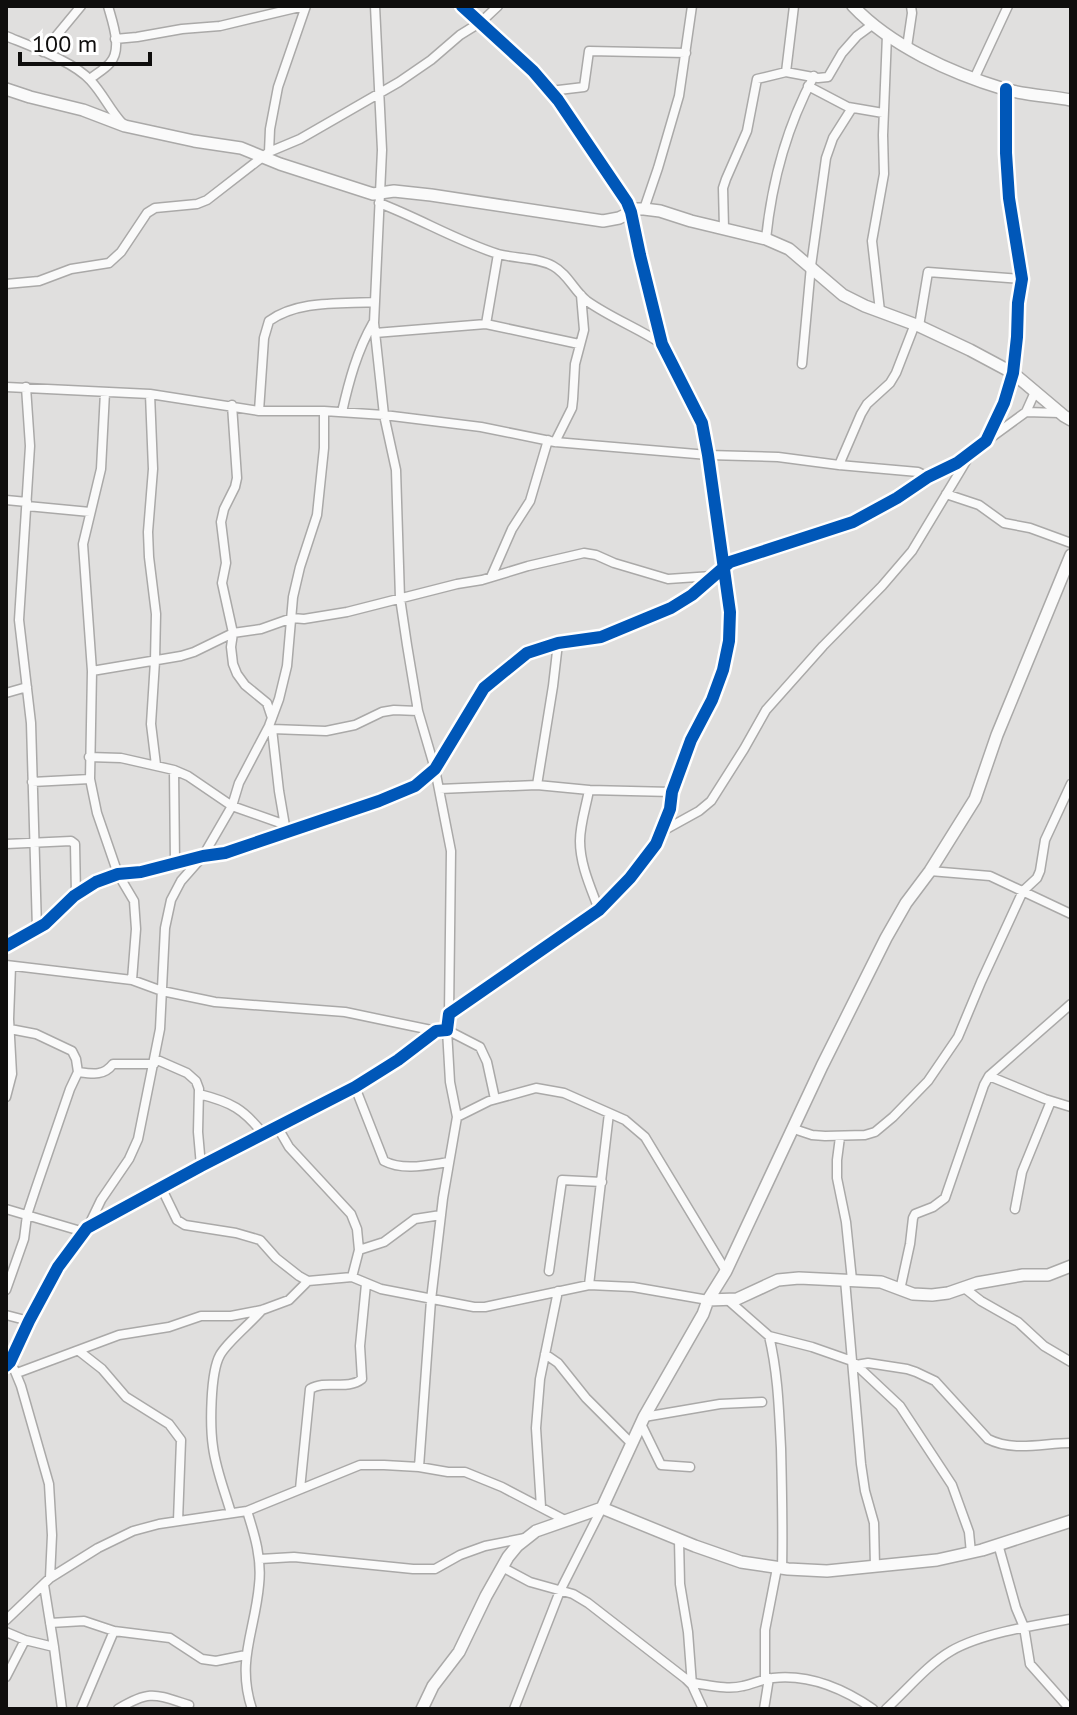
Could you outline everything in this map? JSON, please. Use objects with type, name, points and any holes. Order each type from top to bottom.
[{"type":"street","points":[[43,52],[81,6]]},
{"type":"street","points":[[90,79],[111,62],[115,50],[108,6]]},
{"type":"street","points":[[115,39],[220,26],[305,6]]},
{"type":"street","points":[[266,155],[278,87],[305,6]]},
{"type":"street","points":[[375,6],[382,150],[374,323],[384,415],[396,470],[400,598],[418,711],[435,769],[451,851],[447,1030],[450,1082],[457,1117],[431,1300],[419,1467]]},
{"type":"street","points":[[449,1014],[599,910],[630,878],[656,844],[691,740],[712,700],[723,670],[729,641],[730,612],[702,423],[662,344],[627,202],[550,91],[533,71],[462,6]]},
{"type":"street","points":[[6,284],[39,281],[71,269],[109,263],[121,252],[147,213],[155,208],[197,204],[207,200],[266,155],[399,82],[498,6]]},
{"type":"street","points":[[644,209],[679,96],[692,6]]},
{"type":"street","points":[[786,72],[794,6]]},
{"type":"street","points":[[853,6],[887,35],[948,68],[1006,89],[1071,100]]},
{"type":"street","points":[[907,47],[911,6]]},
{"type":"street","points":[[974,79],[1008,6]]},
{"type":"street","points":[[724,228],[723,188],[747,131],[757,79],[786,72],[824,79],[857,36],[872,25]]},
{"type":"street","points":[[880,311],[872,241],[884,174],[887,35]]},
{"type":"street","points":[[6,36],[43,52],[90,79],[125,126]]},
{"type":"street","points":[[550,91],[584,87],[589,51],[686,53]]},
{"type":"street","points":[[766,239],[777,166],[788,130],[814,76]]},
{"type":"street","points":[[808,86],[852,108],[883,113]]},
{"type":"street","points":[[6,89],[83,110],[125,126],[266,155],[373,194],[406,213],[498,254],[552,266],[597,307],[662,344]]},
{"type":"street","points":[[986,441],[1004,403],[1013,373],[1022,279],[1009,198],[1006,89]]},
{"type":"street","points":[[802,364],[811,266],[826,158],[833,138],[852,108]]},
{"type":"street","points":[[380,199],[394,191],[603,221],[644,209],[766,239],[789,249],[843,295],[917,325],[1013,373],[1066,416]]},
{"type":"street","points":[[486,324],[498,254]]},
{"type":"street","points":[[839,465],[867,404],[890,383],[896,373],[917,325],[928,272],[1022,279]]},
{"type":"street","points":[[491,577],[512,529],[530,501],[551,441],[572,408],[575,364],[584,330],[580,294]]},
{"type":"street","points":[[259,411],[264,338],[269,321],[284,312],[311,306],[375,302]]},
{"type":"street","points":[[342,412],[353,365],[374,323]]},
{"type":"street","points":[[375,333],[486,324],[579,344]]},
{"type":"street","points":[[6,387],[150,394],[259,411],[384,415],[481,427],[551,441],[708,455],[778,457],[918,472],[928,477]]},
{"type":"street","points":[[26,387],[30,446],[19,620],[31,723],[37,929]]},
{"type":"street","points":[[105,392],[101,469],[83,544],[92,671],[90,779],[97,813],[118,874],[134,901],[136,929],[132,980]]},
{"type":"street","points":[[6,946],[45,924],[76,895],[96,882],[118,874],[141,872],[225,853],[285,828],[379,801],[415,786],[435,769],[484,688],[527,653],[558,643],[601,637],[671,608],[692,595],[730,562],[853,522],[971,454],[1026,412],[1035,392]]},
{"type":"street","points":[[150,394],[153,469],[148,545],[156,614],[151,704],[156,765]]},
{"type":"street","points":[[232,405],[237,478],[221,522],[226,556],[222,583],[233,633],[233,664],[245,685],[267,703],[285,828]]},
{"type":"street","points":[[62,1709],[47,1582],[52,1535],[49,1484],[17,1373],[8,1364],[58,1267],[86,1230],[138,1139],[155,1061],[165,928],[171,900],[181,881],[203,856],[232,806],[239,783],[271,724],[279,699],[287,666],[293,597],[317,515],[324,448],[324,411]]},
{"type":"street","points":[[1026,412],[1066,416]]},
{"type":"street","points":[[661,832],[711,801],[766,710],[912,551],[971,454]]},
{"type":"street","points":[[946,494],[979,505],[1004,523],[1030,528],[1071,543]]},
{"type":"street","points":[[6,500],[90,512]]},
{"type":"street","points":[[92,671],[194,652],[233,633],[261,629],[292,618],[347,612],[584,553],[668,579],[713,576]]},
{"type":"street","points":[[514,1709],[560,1591],[631,1443],[726,1271],[886,938],[975,799],[997,735],[1071,555]]},
{"type":"street","points":[[537,785],[558,643]]},
{"type":"street","points":[[6,693],[27,687]]},
{"type":"street","points":[[271,724],[326,731],[355,725],[382,712],[418,711]]},
{"type":"street","points":[[89,757],[121,758],[174,770],[232,806],[285,828]]},
{"type":"street","points":[[174,770],[175,863]]},
{"type":"street","points":[[32,782],[90,779]]},
{"type":"street","points":[[794,1129],[812,1135],[840,1137],[875,1132],[928,1081],[958,1037],[1023,891],[1037,878],[1045,840],[1071,784]]},
{"type":"street","points":[[439,789],[537,785],[672,792]]},
{"type":"street","points":[[589,790],[580,840],[588,880],[599,910]]},
{"type":"street","points":[[670,809],[684,820]]},
{"type":"street","points":[[6,844],[71,841],[75,844],[76,895]]},
{"type":"street","points":[[930,871],[990,876],[1071,914]]},
{"type":"street","points":[[6,1097],[12,1074],[9,966],[132,980],[162,991],[215,1002],[345,1012],[436,1031],[447,1030],[480,1047],[487,1062],[495,1099]]},
{"type":"street","points":[[900,1290],[913,1218],[945,1198],[989,1076],[1071,1004]]},
{"type":"street","points":[[6,1290],[24,1239],[27,1215],[78,1072],[72,1051],[36,1034],[10,1029]]},
{"type":"street","points":[[6,1209],[86,1230],[161,1187],[355,1087],[436,1031]]},
{"type":"street","points":[[78,1072],[103,1073],[113,1064],[155,1061],[187,1073],[196,1081],[199,1094],[201,1166]]},
{"type":"street","points":[[989,1076],[1071,1107]]},
{"type":"street","points":[[355,1087],[384,1161],[392,1165],[415,1167],[449,1162]]},
{"type":"street","points":[[457,1117],[495,1099],[546,1088],[625,1120],[645,1137],[726,1271]]},
{"type":"street","points":[[199,1094],[240,1108],[264,1135]]},
{"type":"street","points":[[1015,1209],[1022,1172],[1051,1101]]},
{"type":"street","points":[[589,1285],[609,1113]]},
{"type":"street","points":[[278,1128],[289,1147],[351,1214],[357,1229],[359,1250],[352,1277]]},
{"type":"street","points":[[840,1137],[837,1178],[846,1222],[861,1464],[874,1523],[875,1566]]},
{"type":"street","points":[[549,1271],[562,1180],[602,1182]]},
{"type":"street","points":[[161,1187],[177,1220],[185,1225],[260,1240],[276,1258],[308,1281],[352,1277],[366,1284],[431,1300],[474,1307],[589,1285],[633,1287],[708,1300],[728,1300],[737,1299],[778,1280],[799,1278],[881,1282],[913,1294],[932,1295],[1023,1275],[1048,1275],[1071,1266]]},
{"type":"street","points":[[359,1250],[384,1242],[415,1219],[441,1215]]},
{"type":"street","points":[[17,1373],[119,1335],[169,1327],[201,1316],[231,1316],[262,1310],[289,1300],[308,1281]]},
{"type":"street","points":[[300,1489],[310,1389],[318,1384],[356,1383],[362,1379],[360,1346],[366,1284]]},
{"type":"street","points":[[962,1287],[1018,1322],[1044,1346],[1071,1362]]},
{"type":"street","points":[[541,1507],[536,1428],[540,1379],[558,1291]]},
{"type":"street","points":[[728,1300],[769,1336],[812,1347],[854,1363],[907,1369],[935,1381],[988,1439],[998,1444],[1030,1446],[1071,1443]]},
{"type":"street","points":[[231,1513],[213,1447],[214,1375],[218,1358],[225,1347],[262,1310]]},
{"type":"street","points":[[6,1315],[29,1321]]},
{"type":"street","points":[[764,1709],[767,1679],[765,1630],[780,1568],[783,1518],[775,1363],[769,1336]]},
{"type":"street","points":[[79,1351],[102,1369],[126,1397],[169,1424],[181,1440],[178,1521]]},
{"type":"street","points":[[545,1354],[558,1363],[586,1398],[631,1443]]},
{"type":"street","points":[[854,1363],[900,1406],[952,1485],[969,1532],[971,1553]]},
{"type":"street","points":[[642,1421],[707,1405],[762,1402]]},
{"type":"street","points":[[642,1421],[661,1465],[690,1467]]},
{"type":"street","points":[[6,1620],[47,1582],[98,1548],[133,1531],[159,1524],[247,1511],[360,1465],[465,1472],[565,1520]]},
{"type":"street","points":[[422,1709],[433,1686],[459,1652],[508,1557],[536,1531],[602,1508],[741,1562],[827,1571],[937,1560],[971,1553],[1071,1521]]},
{"type":"street","points":[[247,1511],[260,1559],[259,1587],[244,1669],[246,1692],[252,1709]]},
{"type":"street","points":[[260,1559],[294,1557],[435,1569],[485,1546],[526,1538]]},
{"type":"street","points":[[679,1540],[680,1584],[692,1684],[699,1708]]},
{"type":"street","points":[[998,1544],[1024,1627],[1030,1664],[1070,1709]]},
{"type":"street","points":[[502,1567],[530,1582],[573,1594],[588,1603],[692,1684],[739,1687],[784,1678],[823,1684],[854,1696],[873,1709]]},
{"type":"street","points":[[886,1709],[949,1652],[967,1643],[1024,1627],[1071,1619]]},
{"type":"street","points":[[50,1623],[84,1621],[114,1631],[170,1638],[202,1659],[216,1661],[246,1655]]},
{"type":"street","points":[[81,1709],[114,1631]]},
{"type":"street","points":[[6,1632],[54,1647]]},
{"type":"street","points":[[6,1677],[25,1640]]},
{"type":"street","points":[[118,1709],[138,1697],[152,1694],[189,1705]]},
{"type":"cycle path","points":[[6,1366],[58,1267],[87,1228],[355,1087],[436,1031],[447,1030],[449,1014],[599,910],[630,878],[656,844],[691,740],[712,700],[723,670],[729,641],[730,612],[702,423],[662,344],[631,212],[558,100],[533,71],[462,6]]},
{"type":"cycle path","points":[[6,946],[45,924],[74,896],[96,882],[118,874],[141,872],[225,853],[415,786],[435,769],[484,688],[527,653],[558,643],[601,637],[671,608],[692,595],[730,562],[853,522],[957,463],[986,441],[1004,403],[1013,373],[1022,279],[1009,198],[1006,89]]}]
